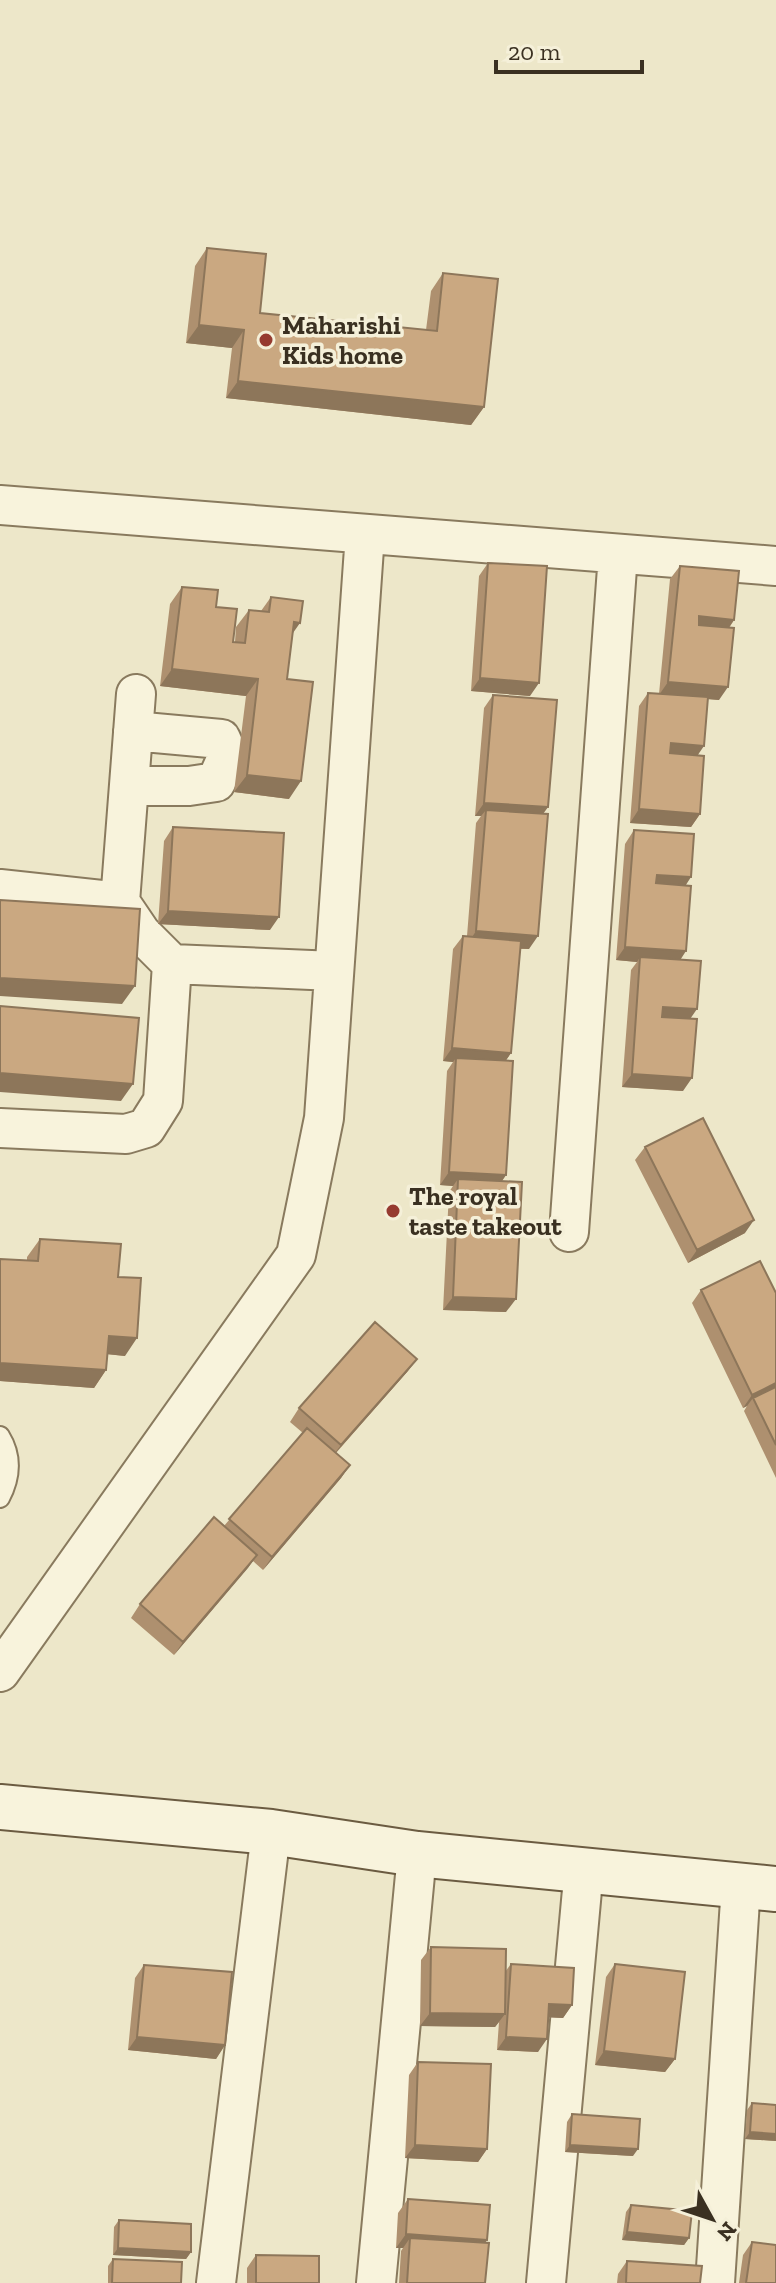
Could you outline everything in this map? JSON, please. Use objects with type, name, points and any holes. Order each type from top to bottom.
[{"type":"street","points":[[0,505],[776,566]]},
{"type":"street","points":[[0,1672],[296,1255],[324,1118],[365,534]]},
{"type":"street","points":[[569,1232],[618,554]]},
{"type":"street","points":[[129,786],[189,786],[216,782],[228,755],[221,739],[135,712],[129,786],[120,902],[141,933],[172,964],[334,971]]},
{"type":"street","points":[[0,889],[120,902]]},
{"type":"street","points":[[0,1128],[126,1134],[146,1128],[163,1101],[172,964]]},
{"type":"street","points":[[0,1807],[271,1832],[417,1854],[758,1887],[715,2283]]},
{"type":"street","points":[[216,2283],[271,1832]]},
{"type":"street","points":[[376,2283],[417,1854]]},
{"type":"street","points":[[546,2283],[584,1868]]},
{"type":"lane","points":[[0,1436],[10,1465],[8,1484],[0,1498]]},
{"type":"building","points":[[207,248],[266,254],[260,313],[437,331],[443,273],[498,279],[484,407],[238,381],[244,330],[199,325]]},
{"type":"building","points":[[488,563],[547,566],[539,683],[480,678]]},
{"type":"building","points":[[680,566],[739,571],[734,620],[699,616],[699,625],[734,628],[728,687],[668,682]]},
{"type":"building","points":[[182,587],[218,590],[216,607],[237,609],[233,642],[245,643],[249,610],[269,612],[271,597],[303,601],[300,623],[294,622],[287,679],[313,682],[301,781],[247,775],[258,679],[172,669]]},
{"type":"building","points":[[648,693],[708,697],[704,746],[671,743],[670,753],[704,756],[700,814],[639,809]]},
{"type":"building","points":[[493,695],[557,700],[548,807],[484,803]]},
{"type":"building","points":[[486,810],[548,814],[538,936],[476,931]]},
{"type":"building","points":[[173,827],[284,833],[279,917],[168,911]]},
{"type":"building","points":[[634,830],[694,834],[691,877],[657,875],[656,883],[691,886],[686,951],[625,947]]},
{"type":"building","points":[[0,900],[140,909],[135,986],[0,978]]},
{"type":"building","points":[[463,936],[521,941],[511,1053],[452,1048]]},
{"type":"building","points":[[640,957],[701,961],[697,1009],[663,1007],[662,1017],[697,1019],[692,1078],[632,1074]]},
{"type":"building","points":[[0,1006],[139,1018],[133,1084],[0,1073]]},
{"type":"building","points":[[456,1058],[513,1061],[506,1175],[449,1172]]},
{"type":"building","points":[[703,1118],[754,1220],[697,1250],[645,1147]]},
{"type":"building","points":[[458,1179],[522,1182],[516,1299],[453,1297]]},
{"type":"building","points":[[40,1239],[121,1244],[118,1277],[141,1278],[137,1338],[109,1336],[106,1370],[0,1363],[0,1259],[38,1261]]},
{"type":"building","points":[[760,1261],[776,1293],[776,1383],[752,1395],[701,1290]]},
{"type":"building","points":[[375,1322],[417,1359],[341,1445],[299,1408]]},
{"type":"building","points":[[776,1387],[776,1445],[753,1398]]},
{"type":"building","points":[[307,1428],[350,1465],[272,1557],[229,1519]]},
{"type":"building","points":[[214,1517],[257,1555],[183,1642],[140,1604]]},
{"type":"building","points":[[431,1947],[506,1949],[505,2014],[430,2013]]},
{"type":"building","points":[[511,1964],[574,1968],[572,2005],[549,2004],[547,2039],[506,2037]]},
{"type":"building","points":[[615,1964],[685,1972],[675,2059],[604,2051]]},
{"type":"building","points":[[144,1965],[232,1972],[225,2045],[137,2037]]},
{"type":"building","points":[[418,2062],[491,2064],[487,2149],[415,2145]]},
{"type":"building","points":[[752,2103],[776,2105],[776,2134],[750,2132]]},
{"type":"building","points":[[572,2114],[640,2119],[638,2149],[570,2145]]},
{"type":"building","points":[[408,2199],[490,2205],[487,2240],[406,2234]]},
{"type":"building","points":[[631,2205],[692,2211],[689,2238],[627,2232]]},
{"type":"building","points":[[119,2220],[191,2224],[191,2252],[118,2248]]},
{"type":"building","points":[[410,2238],[489,2243],[485,2283],[407,2283]]},
{"type":"building","points":[[752,2242],[776,2245],[776,2283],[746,2283]]},
{"type":"building","points":[[256,2255],[319,2256],[319,2283],[256,2283]]},
{"type":"building","points":[[113,2259],[182,2262],[181,2283],[112,2283]]},
{"type":"building","points":[[627,2261],[702,2266],[700,2283],[626,2283]]},
{"type":"place","name":"Maharishi Kids home","points":[[266,340]]},
{"type":"place","name":"The royal taste takeout","points":[[393,1211]]}]
